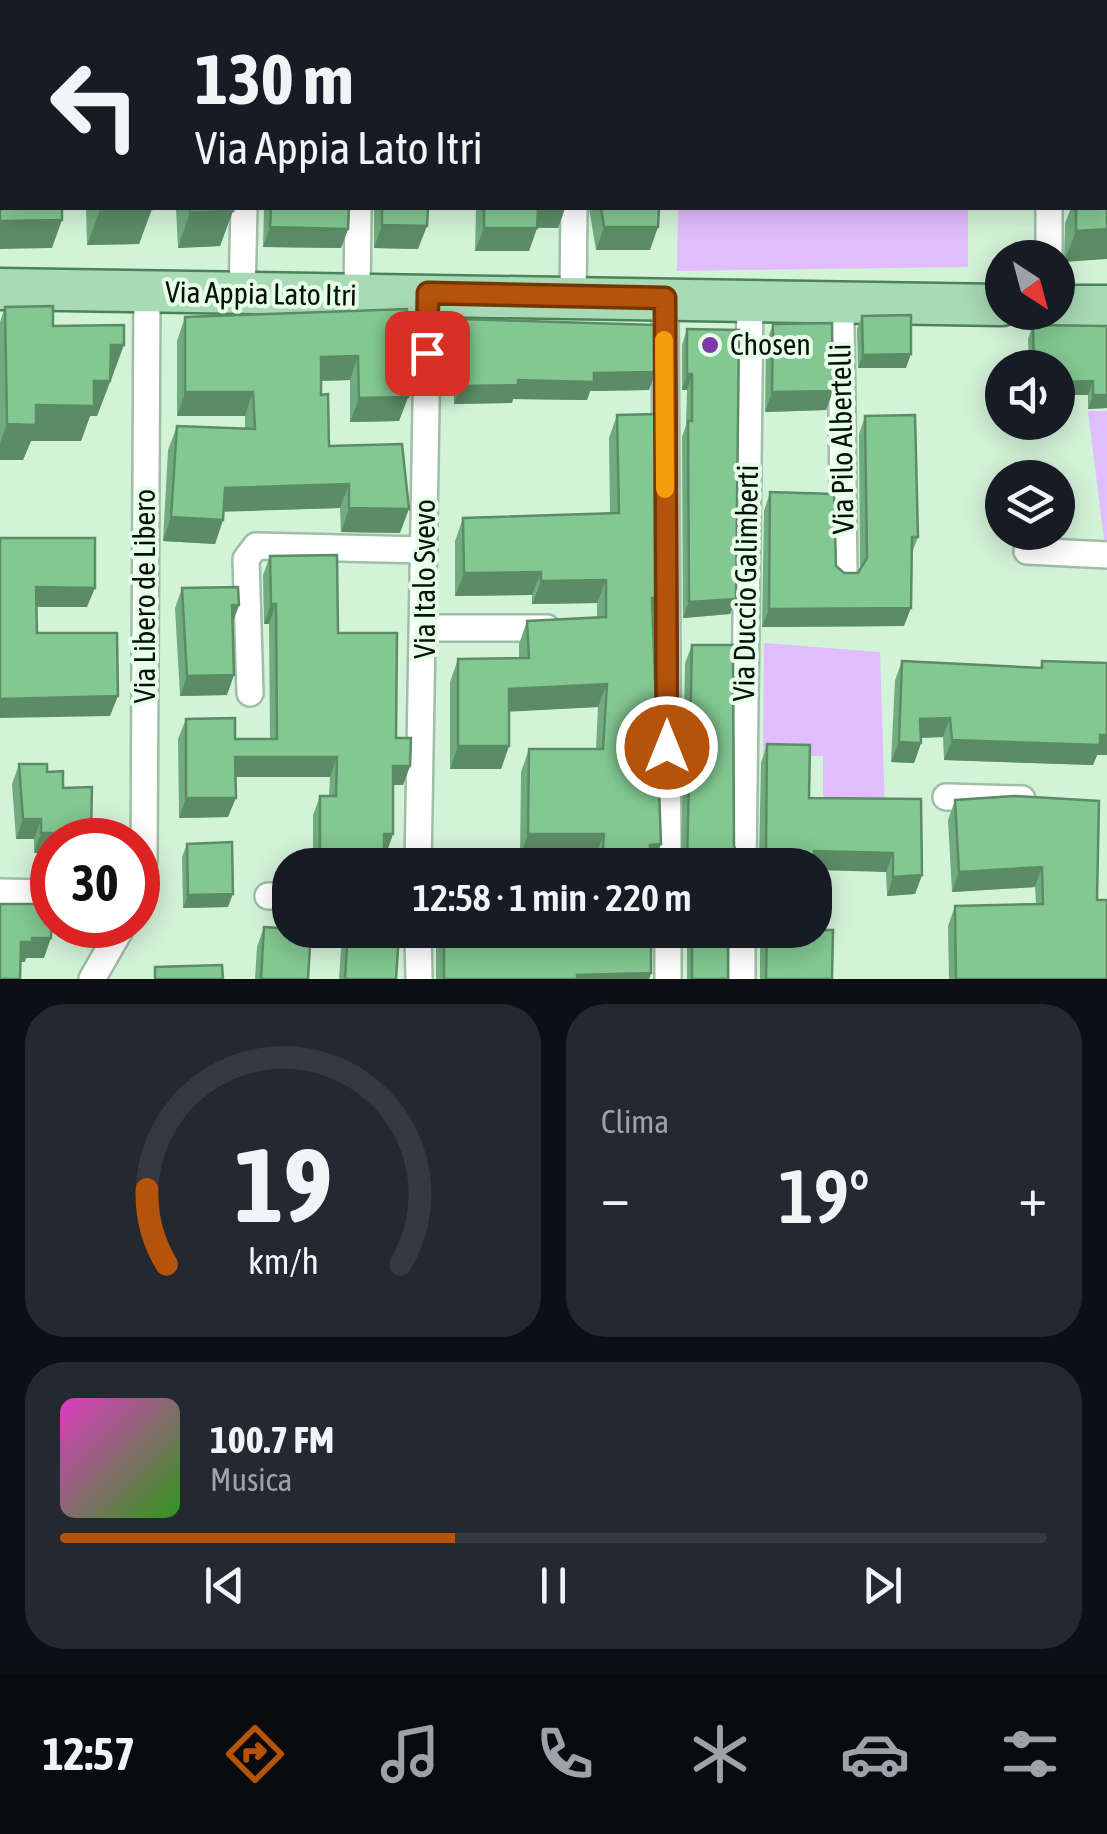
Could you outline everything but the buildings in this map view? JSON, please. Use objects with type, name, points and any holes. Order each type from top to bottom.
[{"type":"main road","name":"Via Appia Lato Itri","points":[[0,289],[985,305]]},
{"type":"main road","points":[[1075,306],[1107,306]]},
{"type":"street","points":[[242,294],[244,210]]},
{"type":"street","points":[[357,296],[358,210]]},
{"type":"street","points":[[574,210],[574,298]]},
{"type":"street","points":[[1049,210],[1049,240]]},
{"type":"street","name":"Via Libero de Libero","points":[[144,818],[147,292]]},
{"type":"street","name":"Via Italo Svevo","points":[[419,848],[426,628],[428,293]]},
{"type":"street","points":[[665,298],[668,848]]},
{"type":"street","name":"Via Duccio Galimberti","points":[[743,848],[750,301]]},
{"type":"street","name":"Via Pilo Albertelli","points":[[844,576],[842,323],[846,302]]},
{"type":"street","points":[[250,693],[246,559],[256,546],[424,550]]},
{"type":"street","points":[[1027,550],[1107,555]]},
{"type":"street","points":[[426,628],[547,628]]},
{"type":"street","points":[[946,796],[1053,800]]},
{"type":"street","points":[[0,892],[30,893]]},
{"type":"street","points":[[92,979],[110,948]]},
{"type":"street","points":[[418,948],[419,979]]},
{"type":"street","points":[[668,948],[668,979]]},
{"type":"street","points":[[742,948],[742,979]]},
{"type":"shaded area","points":[[678,210],[968,210],[968,267],[677,271]]},
{"type":"shaded area","points":[[1088,411],[1107,411],[1107,540],[1104,540]]},
{"type":"shaded area","points":[[764,643],[880,652],[885,811],[823,812],[823,756],[763,756]]},
{"type":"slow traffic","points":[[664,340],[665,489]]},
{"type":"place","name":"Chosen","points":[[710,345]]},
{"type":"route","points":[[427,353],[428,293],[608,300],[665,298],[667,747]]}]
